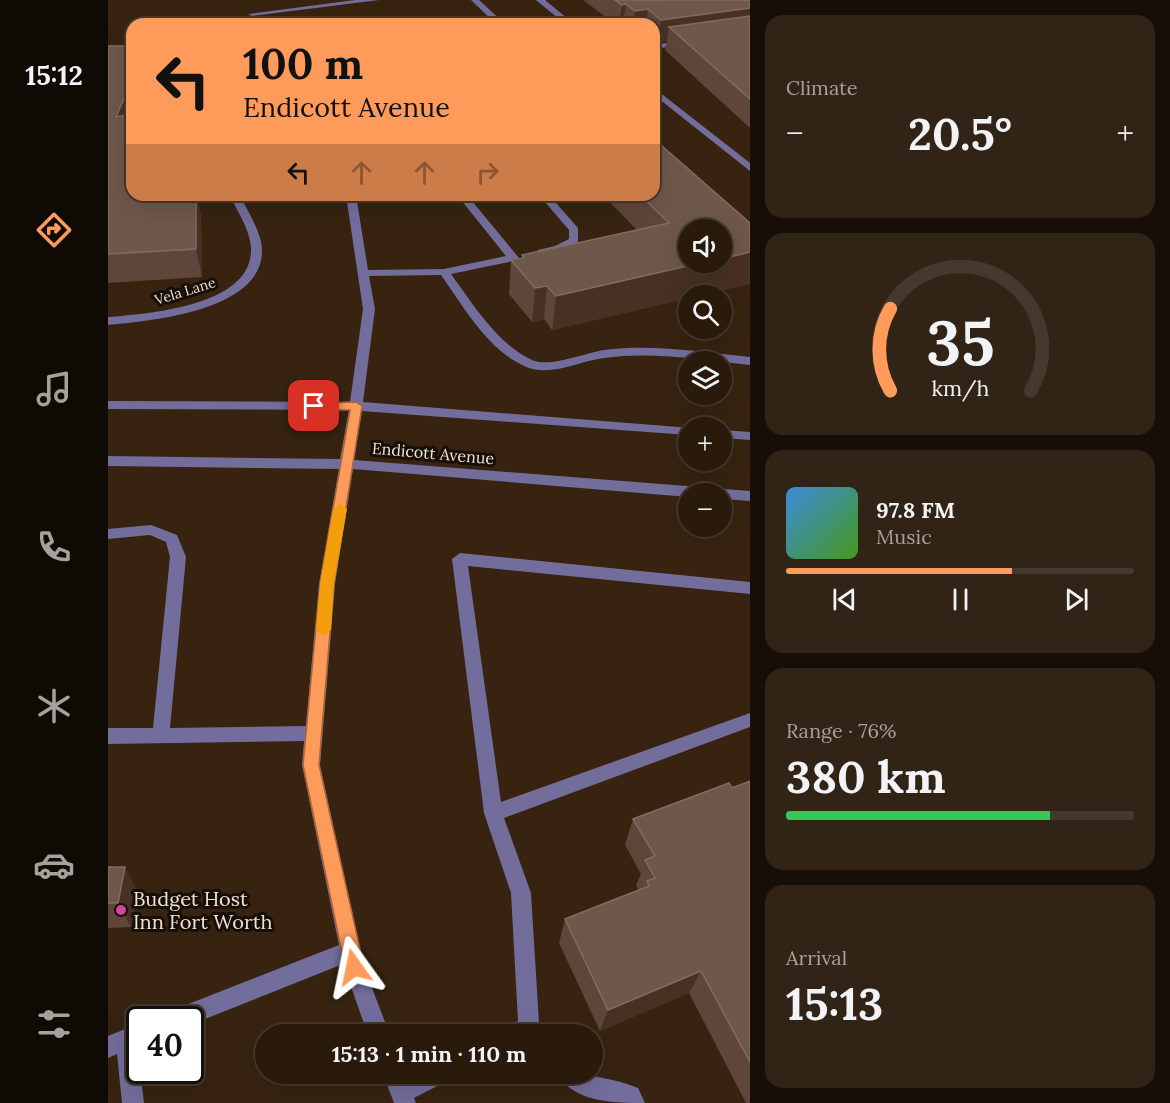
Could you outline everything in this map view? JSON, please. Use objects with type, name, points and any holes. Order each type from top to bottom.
[{"type":"street","points":[[304,0],[307,14]]},
{"type":"street","points":[[254,18],[252,10],[307,14],[375,0]]},
{"type":"street","points":[[474,0],[494,18]]},
{"type":"street","points":[[540,0],[562,18]]},
{"type":"street","points":[[660,46],[691,42]]},
{"type":"street","points":[[660,96],[750,168]]},
{"type":"street","name":"Vela Lane","points":[[108,321],[145,318],[199,306],[231,292],[250,275],[257,251],[237,201]]},
{"type":"street","points":[[352,201],[369,309],[348,464],[327,584],[311,765],[354,967],[375,1024]]},
{"type":"street","points":[[468,201],[524,256]]},
{"type":"street","points":[[364,273],[444,272],[558,249],[574,240],[574,230],[549,201]]},
{"type":"street","points":[[444,272],[490,333],[529,364],[560,365],[584,356],[618,351],[750,361]]},
{"type":"street","points":[[108,405],[356,406],[678,430]]},
{"type":"street","points":[[732,435],[750,436]]},
{"type":"street","name":"Endicott Avenue","points":[[108,461],[348,464],[678,491]]},
{"type":"street","name":"Endicott Avenue","points":[[732,495],[750,496]]},
{"type":"street","points":[[108,534],[151,530],[172,540],[178,557],[161,734]]},
{"type":"street","points":[[526,1024],[521,893],[494,813],[460,560],[750,588]]},
{"type":"street","points":[[494,813],[750,720]]},
{"type":"street","points":[[108,736],[314,733]]},
{"type":"street","points":[[204,1009],[351,951]]},
{"type":"street","points":[[124,1040],[134,1103]]},
{"type":"street","points":[[400,1090],[414,1084]]},
{"type":"street","points":[[582,1084],[630,1096],[634,1103]]},
{"type":"building","points":[[615,0],[750,0],[750,8],[661,20],[648,9],[635,11],[626,4],[622,5]]},
{"type":"building","points":[[750,16],[750,99],[669,27]]},
{"type":"building","points":[[108,46],[126,46],[126,94],[116,117],[126,115],[126,201],[196,201],[196,249],[108,254]]},
{"type":"building","points":[[660,144],[750,223],[750,252],[732,256],[732,219],[678,219],[678,268],[556,296],[547,286],[535,288],[511,260],[524,258],[522,255],[669,223],[646,201],[660,201]]},
{"type":"building","points":[[750,781],[750,1062],[701,971],[608,1010],[565,919],[649,886],[647,881],[655,878],[645,860],[655,856],[633,819],[729,783],[732,788]]},
{"type":"building","points":[[108,867],[125,867],[118,903],[108,903]]},
{"type":"slow traffic","points":[[323,630],[327,584],[340,509]]},
{"type":"place","name":"Budget Host Inn Fort Worth","points":[[121,910]]},
{"type":"route","points":[[314,406],[356,406],[327,584],[311,765],[354,967]]}]
